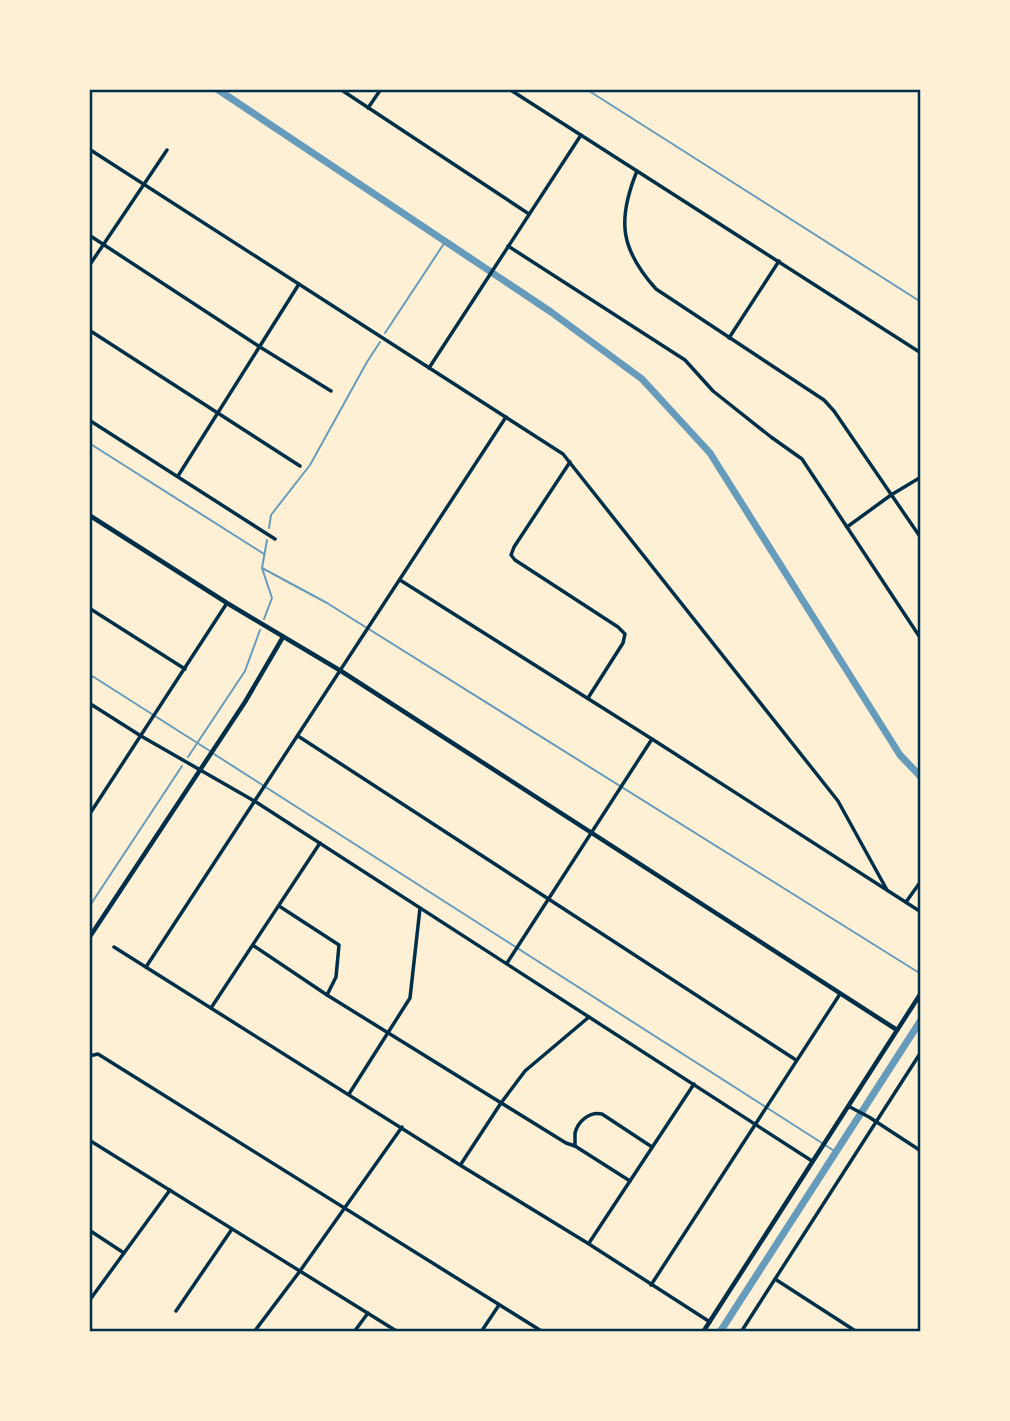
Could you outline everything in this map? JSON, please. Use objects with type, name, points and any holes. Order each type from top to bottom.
[{"type":"street","points":[[340,89],[529,214]]},
{"type":"street","points":[[368,108],[381,89]]},
{"type":"street","points":[[509,89],[921,353]]},
{"type":"street","points":[[429,368],[581,135]]},
{"type":"street","points":[[89,149],[563,454],[838,801],[887,890]]},
{"type":"street","points":[[89,266],[167,150]]},
{"type":"street","points":[[637,171],[626,203],[625,228],[634,261],[656,289],[824,400],[921,538]]},
{"type":"street","points":[[89,235],[331,391]]},
{"type":"street","points":[[508,246],[685,360],[713,391],[802,459],[921,639]]},
{"type":"street","points":[[729,338],[779,261]]},
{"type":"street","points":[[178,476],[299,284]]},
{"type":"street","points":[[89,330],[300,466]]},
{"type":"street","points":[[146,967],[506,418]]},
{"type":"street","points":[[89,420],[275,539]]},
{"type":"street","points":[[570,462],[511,555],[625,634],[623,643],[587,698]]},
{"type":"street","points":[[848,527],[891,495],[921,477]]},
{"type":"street","points":[[89,515],[227,603],[341,671],[897,1030]]},
{"type":"street","points":[[400,580],[921,912]]},
{"type":"street","points":[[89,815],[227,603]]},
{"type":"street","points":[[89,608],[185,669]]},
{"type":"street","points":[[89,938],[245,702],[283,637]]},
{"type":"street","points":[[89,703],[256,802],[812,1161]]},
{"type":"street","points":[[298,736],[796,1060]]},
{"type":"street","points":[[506,964],[652,739]]},
{"type":"street","points":[[211,1008],[320,844]]},
{"type":"street","points":[[906,902],[921,881]]},
{"type":"street","points":[[279,906],[339,945],[336,976],[327,995]]},
{"type":"street","points":[[349,1094],[410,998],[420,908]]},
{"type":"street","points":[[254,946],[327,995],[630,1181]]},
{"type":"street","points":[[114,947],[709,1322]]},
{"type":"street","points":[[651,1285],[840,993]]},
{"type":"street","points":[[703,1332],[921,993]]},
{"type":"street","points":[[460,1165],[524,1071],[589,1017]]},
{"type":"street","points":[[741,1332],[921,1052]]},
{"type":"street","points":[[89,1056],[97,1054],[543,1332]]},
{"type":"street","points":[[589,1244],[694,1084]]},
{"type":"street","points":[[848,1106],[921,1151]]},
{"type":"street","points":[[575,1146],[575,1134],[579,1124],[596,1112],[652,1147]]},
{"type":"street","points":[[254,1332],[402,1127]]},
{"type":"street","points":[[89,1140],[398,1332]]},
{"type":"street","points":[[89,1301],[170,1190]]},
{"type":"street","points":[[176,1311],[233,1229]]},
{"type":"street","points":[[89,1230],[124,1253]]},
{"type":"street","points":[[775,1279],[857,1332]]},
{"type":"street","points":[[481,1332],[500,1304]]},
{"type":"street","points":[[354,1332],[368,1313]]},
{"type":"waterway","points":[[217,89],[551,312],[642,379],[710,453],[900,755],[921,777]]},
{"type":"waterway","points":[[586,89],[921,302]]},
{"type":"waterway","points":[[385,333],[445,242]]},
{"type":"waterway","points":[[269,528],[271,515],[310,465],[380,342]]},
{"type":"waterway","points":[[89,443],[264,554]]},
{"type":"waterway","points":[[264,619],[272,598],[262,568],[267,540]]},
{"type":"waterway","points":[[262,568],[327,603],[921,974]]},
{"type":"waterway","points":[[188,757],[245,671],[260,630]]},
{"type":"waterway","points":[[89,674],[210,751]]},
{"type":"waterway","points":[[214,754],[836,1152]]},
{"type":"waterway","points":[[89,907],[182,766]]},
{"type":"waterway","points":[[720,1332],[921,1020]]}]
